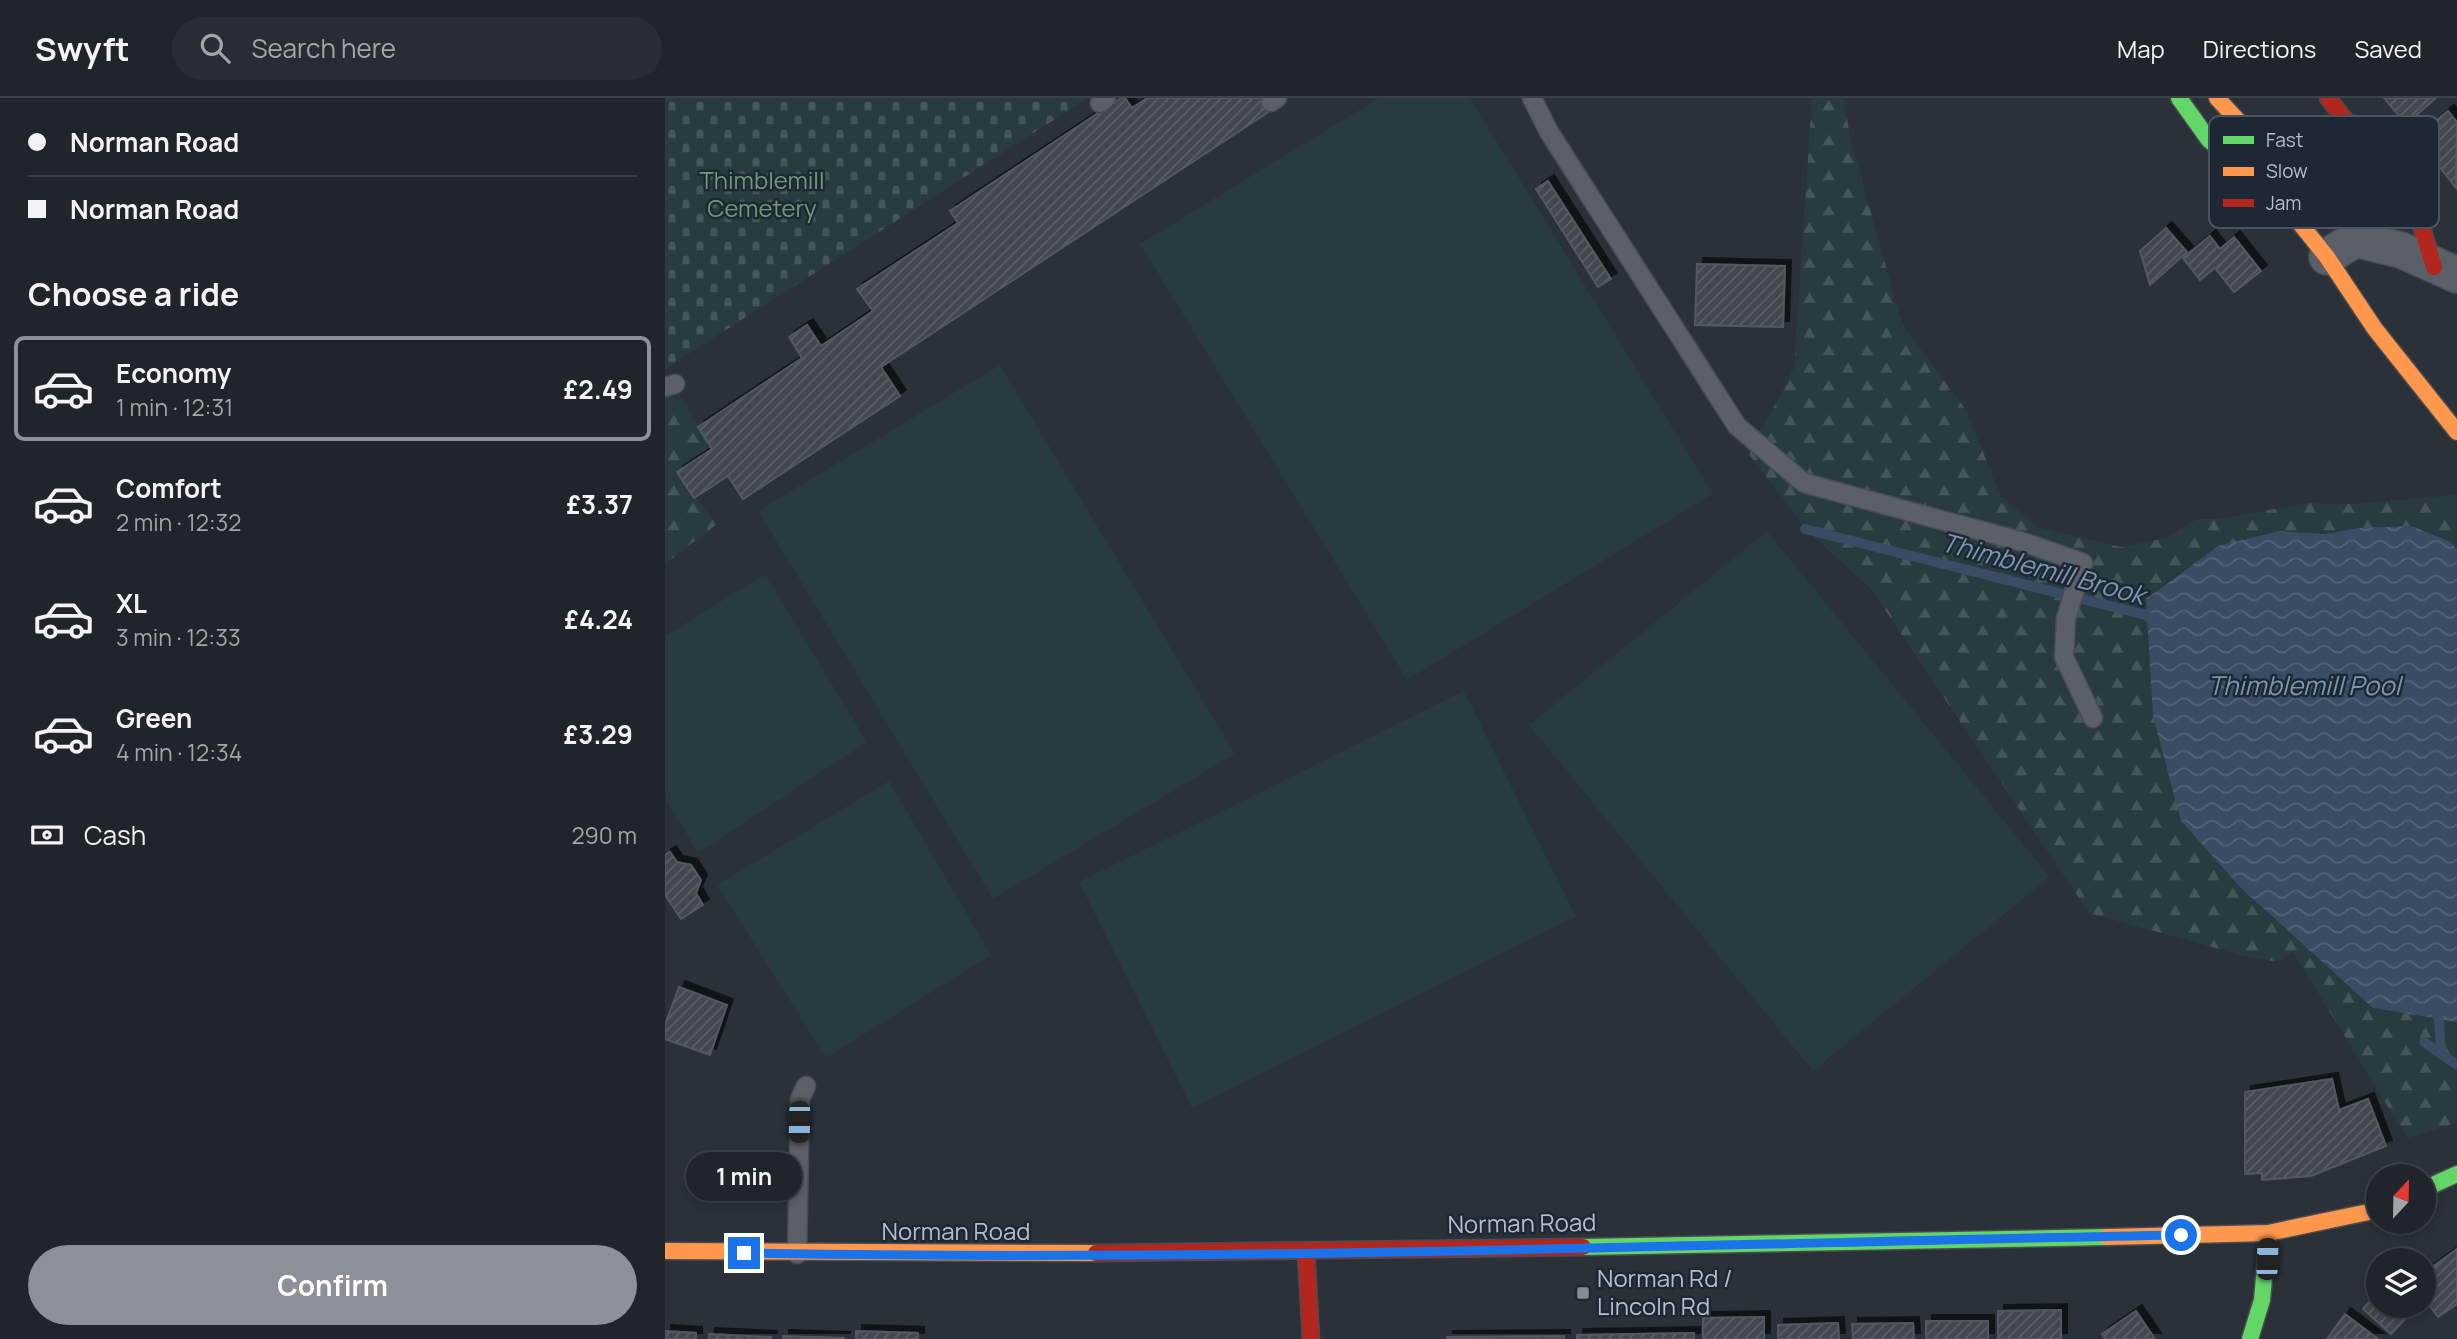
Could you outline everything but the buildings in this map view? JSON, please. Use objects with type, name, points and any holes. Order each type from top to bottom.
[{"type":"street","points":[[2179,98],[2192,122],[2209,143]]},
{"type":"street","points":[[2217,98],[2234,116]]},
{"type":"street","points":[[2328,98],[2342,116]]},
{"type":"street","points":[[2304,228],[2375,329],[2457,432]]},
{"type":"street","points":[[2425,228],[2445,271]]},
{"type":"street","points":[[2327,257],[2355,239],[2401,250],[2445,271]]},
{"type":"street","points":[[2436,1184],[2457,1174]]},
{"type":"street","name":"Norman Road","points":[[665,1251],[891,1256],[2268,1233],[2366,1213]]},
{"type":"street","points":[[2250,1339],[2261,1315],[2266,1286],[2268,1233]]},
{"type":"street","points":[[1306,1251],[1311,1339]]},
{"type":"lane","points":[[1532,98],[1549,132],[1737,426],[1804,483],[2023,542],[2083,564],[2066,618],[2064,657],[2093,718]]},
{"type":"lane","points":[[797,1254],[800,1099],[806,1086]]},
{"type":"green space","name":"Thimblemill Cemetery","points":[[665,98],[1088,98],[665,369]]},
{"type":"green space","points":[[1379,98],[1470,98],[1713,494],[1407,680],[1140,244]]},
{"type":"green space","points":[[1812,98],[1844,98],[1850,137],[1902,324],[1966,410],[2001,496],[2037,527],[2121,547],[2167,538],[2197,519],[2220,519],[2308,503],[2352,504],[2455,495],[2457,498],[2457,550],[2451,542],[2358,528],[2325,534],[2279,531],[2181,570],[2146,599],[2153,716],[2169,765],[2241,888],[2373,1008],[2457,1022],[2457,1123],[2407,1138],[2293,952],[2278,962],[2241,955],[2089,913],[1871,589],[1805,529],[1749,454],[1794,368]]},
{"type":"green space","points":[[1000,365],[1235,754],[993,899],[758,511]]},
{"type":"green space","points":[[676,389],[712,449],[677,473],[717,524],[665,564],[665,394]]},
{"type":"green space","points":[[1767,531],[2050,877],[1813,1071],[1529,725]]},
{"type":"green space","points":[[765,574],[867,742],[698,853],[665,798],[665,636]]},
{"type":"green space","points":[[1464,691],[1576,917],[1192,1108],[1079,882]]},
{"type":"green space","points":[[889,781],[991,955],[826,1058],[717,885]]},
{"type":"water","name":"Thimblemill Pool","points":[[2411,526],[2451,542],[2457,550],[2457,1022],[2373,1008],[2241,888],[2181,821],[2153,716],[2146,599],[2218,546],[2279,531],[2325,534],[2358,528]]},
{"type":"waterway","name":"Thimblemill Brook","points":[[1805,529],[2146,615],[2156,623]]},
{"type":"waterway","name":"Thimblemill Brook","points":[[2434,1008],[2439,1020],[2441,1054],[2457,1065]]},
{"type":"waterway","name":"Thimblemill Brook","points":[[2424,1042],[2441,1054]]},
{"type":"traffic: fast","points":[[2179,98],[2209,140]]},
{"type":"traffic: fast","points":[[2436,1184],[2457,1174]]},
{"type":"traffic: fast","points":[[2250,1339],[2262,1300],[2268,1233]]},
{"type":"traffic: fast","points":[[1583,1247],[2107,1237]]},
{"type":"traffic: slow","points":[[2217,98],[2234,116]]},
{"type":"traffic: slow","points":[[2304,228],[2327,257],[2375,329],[2457,432]]},
{"type":"traffic: slow","points":[[2107,1237],[2268,1233],[2366,1213]]},
{"type":"traffic: slow","points":[[665,1251],[1096,1253]]},
{"type":"traffic: jam","points":[[2328,98],[2342,116]]},
{"type":"traffic: jam","points":[[2422,228],[2434,267]]},
{"type":"traffic: jam","points":[[1096,1253],[1583,1247]]},
{"type":"traffic: jam","points":[[1306,1251],[1311,1339]]},
{"type":"place","name":"Norman Rd / Lincoln Rd","points":[[1583,1293]]},
{"type":"route","points":[[744,1253],[891,1256],[1306,1251],[2181,1235]]}]
